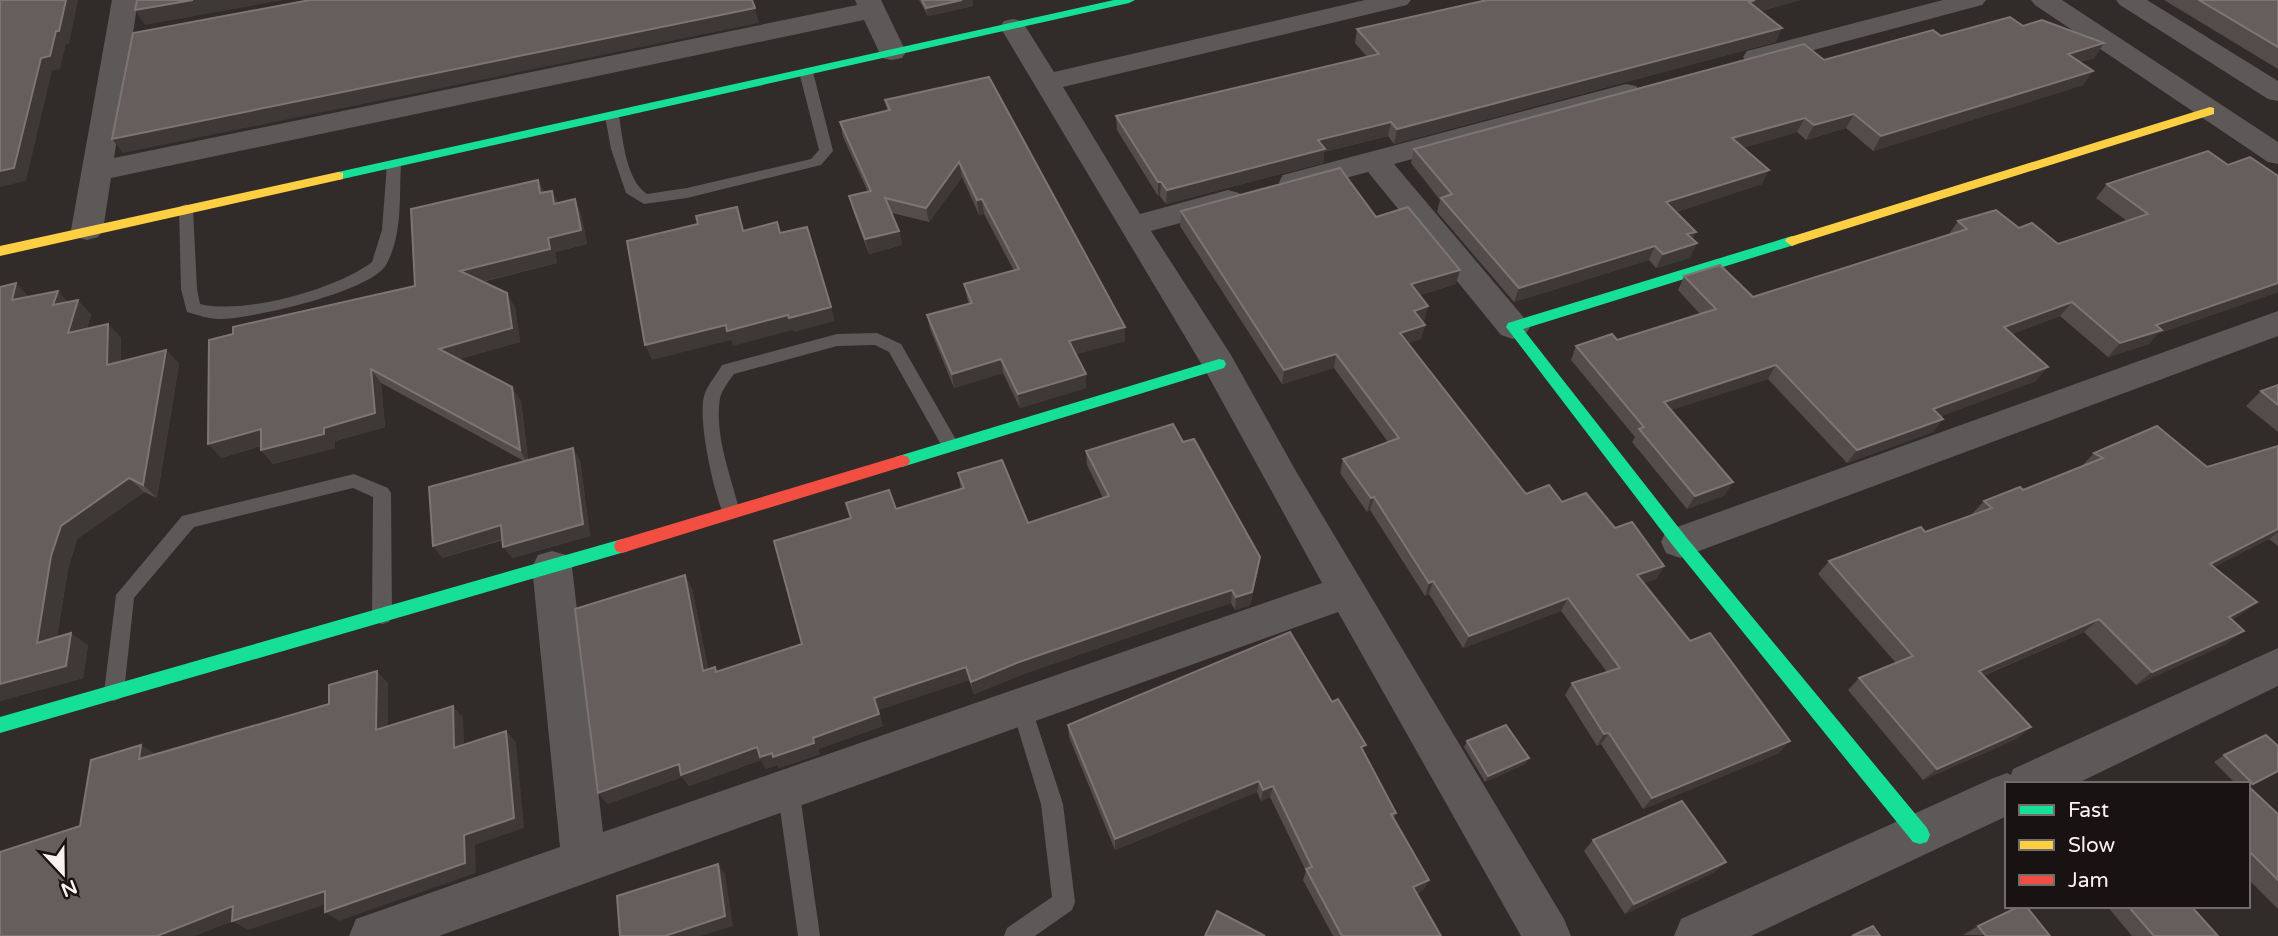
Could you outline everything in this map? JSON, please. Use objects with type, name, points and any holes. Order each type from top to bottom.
[{"type":"street","points":[[87,230],[97,171],[131,38],[125,0]]},
{"type":"street","points":[[0,251],[1125,0]]},
{"type":"street","points":[[1048,82],[1398,0]]},
{"type":"street","points":[[1735,63],[1922,6],[1973,0]]},
{"type":"street","points":[[2044,0],[2278,155]]},
{"type":"street","points":[[2129,0],[2278,93]]},
{"type":"street","points":[[97,171],[870,5],[892,52]]},
{"type":"street","points":[[1013,27],[1132,226],[1219,364],[1547,936]]},
{"type":"street","points":[[1132,226],[1657,84]]},
{"type":"street","points":[[1513,327],[2210,111]]},
{"type":"street","points":[[1374,160],[1513,327],[1680,542],[1920,835]]},
{"type":"street","points":[[1680,542],[2278,323]]},
{"type":"street","points":[[0,725],[552,567],[1219,364]]},
{"type":"street","points":[[552,567],[584,861]]},
{"type":"street","points":[[373,936],[417,928],[584,861],[1348,591]]},
{"type":"street","points":[[2033,782],[2278,666]]},
{"type":"street","points":[[1698,936],[2005,795]]},
{"type":"lane","points":[[612,116],[618,149],[631,190],[644,199],[687,193],[816,162],[826,151],[806,72]]},
{"type":"lane","points":[[186,209],[189,289],[193,308],[220,313],[299,299],[344,285],[377,266],[388,240],[394,164]]},
{"type":"lane","points":[[730,512],[716,455],[712,395],[728,369],[766,357],[837,340],[877,339],[895,348],[950,445]]},
{"type":"lane","points":[[114,692],[125,595],[188,520],[354,481],[382,493],[382,616]]},
{"type":"lane","points":[[1015,936],[1064,902],[1052,803],[1021,706]]},
{"type":"lane","points":[[788,788],[809,936]]},
{"type":"building","points":[[0,0],[66,0],[50,56],[41,58],[14,168],[0,171]]},
{"type":"building","points":[[137,0],[193,0],[135,10]]},
{"type":"building","points":[[310,0],[752,0],[755,8],[112,139],[133,33]]},
{"type":"building","points":[[922,0],[962,0],[926,8]]},
{"type":"building","points":[[1487,0],[1755,0],[1749,2],[1782,28],[1397,129],[1391,122],[1318,140],[1325,149],[1167,190],[1158,182],[1116,116],[1379,54],[1357,29]]},
{"type":"building","points":[[2199,0],[2278,0],[2278,47]]},
{"type":"building","points":[[2010,17],[2023,26],[2042,20],[2104,43],[2068,54],[2093,71],[1881,136],[1854,114],[1814,125],[1805,118],[1732,138],[1769,170],[1666,202],[1696,232],[1687,234],[1697,243],[1663,254],[1655,246],[1519,288],[1441,198],[1452,194],[1414,149],[1804,44],[1824,60],[1933,30],[1941,36]]},
{"type":"building","points":[[989,77],[1125,327],[1069,341],[1086,374],[1018,394],[1001,359],[952,374],[927,315],[972,303],[964,284],[1019,269],[982,199],[977,200],[959,162],[926,208],[885,198],[899,231],[865,239],[849,196],[871,191],[840,122],[890,110],[885,100]]},
{"type":"building","points":[[2208,151],[2228,165],[2250,157],[2278,176],[2278,283],[2156,325],[2162,330],[2120,343],[2072,302],[2004,327],[2048,367],[1933,409],[1943,419],[1857,450],[1776,365],[1664,402],[1733,482],[1695,496],[1639,429],[1644,427],[1576,346],[1612,334],[1617,340],[1716,309],[1684,276],[1720,265],[1753,297],[1967,229],[1958,221],[1996,210],[2019,228],[2032,223],[2058,244],[2148,214],[2107,184]]},
{"type":"building","points":[[1340,168],[1376,217],[1408,207],[1460,270],[1411,284],[1428,306],[1414,311],[1425,325],[1400,333],[1526,494],[1549,485],[1562,502],[1586,493],[1615,528],[1632,522],[1664,566],[1637,575],[1690,641],[1710,633],[1790,741],[1652,798],[1609,733],[1604,734],[1572,683],[1620,668],[1568,598],[1469,636],[1433,581],[1429,583],[1374,497],[1371,498],[1343,459],[1399,438],[1336,354],[1284,370],[1181,211]]},
{"type":"building","points":[[538,180],[540,193],[552,191],[554,204],[575,199],[581,230],[548,238],[550,249],[460,271],[507,293],[512,328],[439,349],[512,387],[520,450],[371,369],[375,413],[324,428],[324,434],[261,450],[261,429],[208,444],[209,340],[233,334],[233,327],[415,286],[411,209]]},
{"type":"building","points":[[737,207],[743,231],[777,222],[780,233],[807,227],[831,307],[727,331],[726,325],[645,345],[627,241],[698,224],[696,216]]},
{"type":"building","points":[[16,283],[12,300],[58,291],[53,305],[78,300],[68,333],[108,324],[107,365],[166,350],[143,485],[129,478],[61,526],[51,556],[37,643],[71,633],[66,666],[0,684],[0,287]]},
{"type":"building","points":[[2278,385],[2278,405],[2261,391]]},
{"type":"building","points":[[1173,424],[1183,442],[1194,439],[1260,557],[1252,592],[1236,597],[1232,590],[1019,662],[971,682],[966,667],[874,698],[879,714],[813,738],[814,743],[773,757],[772,753],[760,757],[757,747],[681,775],[679,764],[598,793],[575,609],[685,575],[703,671],[715,667],[716,672],[802,644],[774,541],[851,518],[846,503],[889,490],[896,509],[964,488],[958,473],[1002,460],[1028,523],[1109,496],[1086,451]]},
{"type":"building","points":[[2157,426],[2207,467],[2278,446],[2278,529],[2210,564],[2257,602],[2229,617],[2244,631],[2152,672],[2099,619],[1979,671],[2031,727],[1937,769],[1859,678],[1913,656],[1829,561],[1921,527],[1925,532],[1992,508],[1984,501],[2020,487],[2023,490],[2103,458],[2094,453]]},
{"type":"building","points":[[573,448],[583,524],[503,547],[501,525],[433,546],[429,487]]},
{"type":"building","points":[[1290,632],[1332,702],[1338,699],[1366,745],[1361,747],[1396,813],[1391,814],[1429,880],[1413,887],[1441,936],[1342,936],[1306,869],[1312,867],[1273,786],[1263,790],[1259,781],[1115,839],[1068,725]]},
{"type":"building","points":[[377,671],[376,730],[453,706],[454,748],[506,731],[514,818],[464,835],[465,863],[325,912],[325,891],[232,921],[233,906],[157,936],[0,936],[0,852],[80,826],[91,760],[141,745],[139,759],[329,704],[329,685]]},
{"type":"building","points":[[1506,725],[1529,758],[1488,776],[1467,741]]},
{"type":"building","points":[[2266,735],[2278,746],[2278,771],[2253,784],[2224,755]]},
{"type":"building","points":[[2250,788],[2278,814],[2278,880],[2250,852]]},
{"type":"building","points":[[1682,801],[1726,862],[1634,904],[1593,840]]},
{"type":"building","points":[[718,864],[725,916],[665,936],[620,936],[617,896]]},
{"type":"building","points":[[2016,908],[2028,908],[2050,936],[1986,936],[1978,926]]},
{"type":"building","points":[[2130,908],[2193,908],[2218,936],[2154,936]]},
{"type":"building","points":[[1217,911],[1265,936],[1205,936]]},
{"type":"building","points":[[1873,926],[1880,936],[1852,936]]},
{"type":"traffic: fast","points":[[338,176],[1129,0]]},
{"type":"traffic: fast","points":[[1792,241],[1513,327],[1680,542],[1920,835]]},
{"type":"traffic: fast","points":[[902,461],[1219,364]]},
{"type":"traffic: fast","points":[[0,725],[622,546]]},
{"type":"traffic: slow","points":[[1792,241],[2210,111]]},
{"type":"traffic: slow","points":[[0,251],[338,176]]},
{"type":"traffic: jam","points":[[622,546],[902,461]]}]
